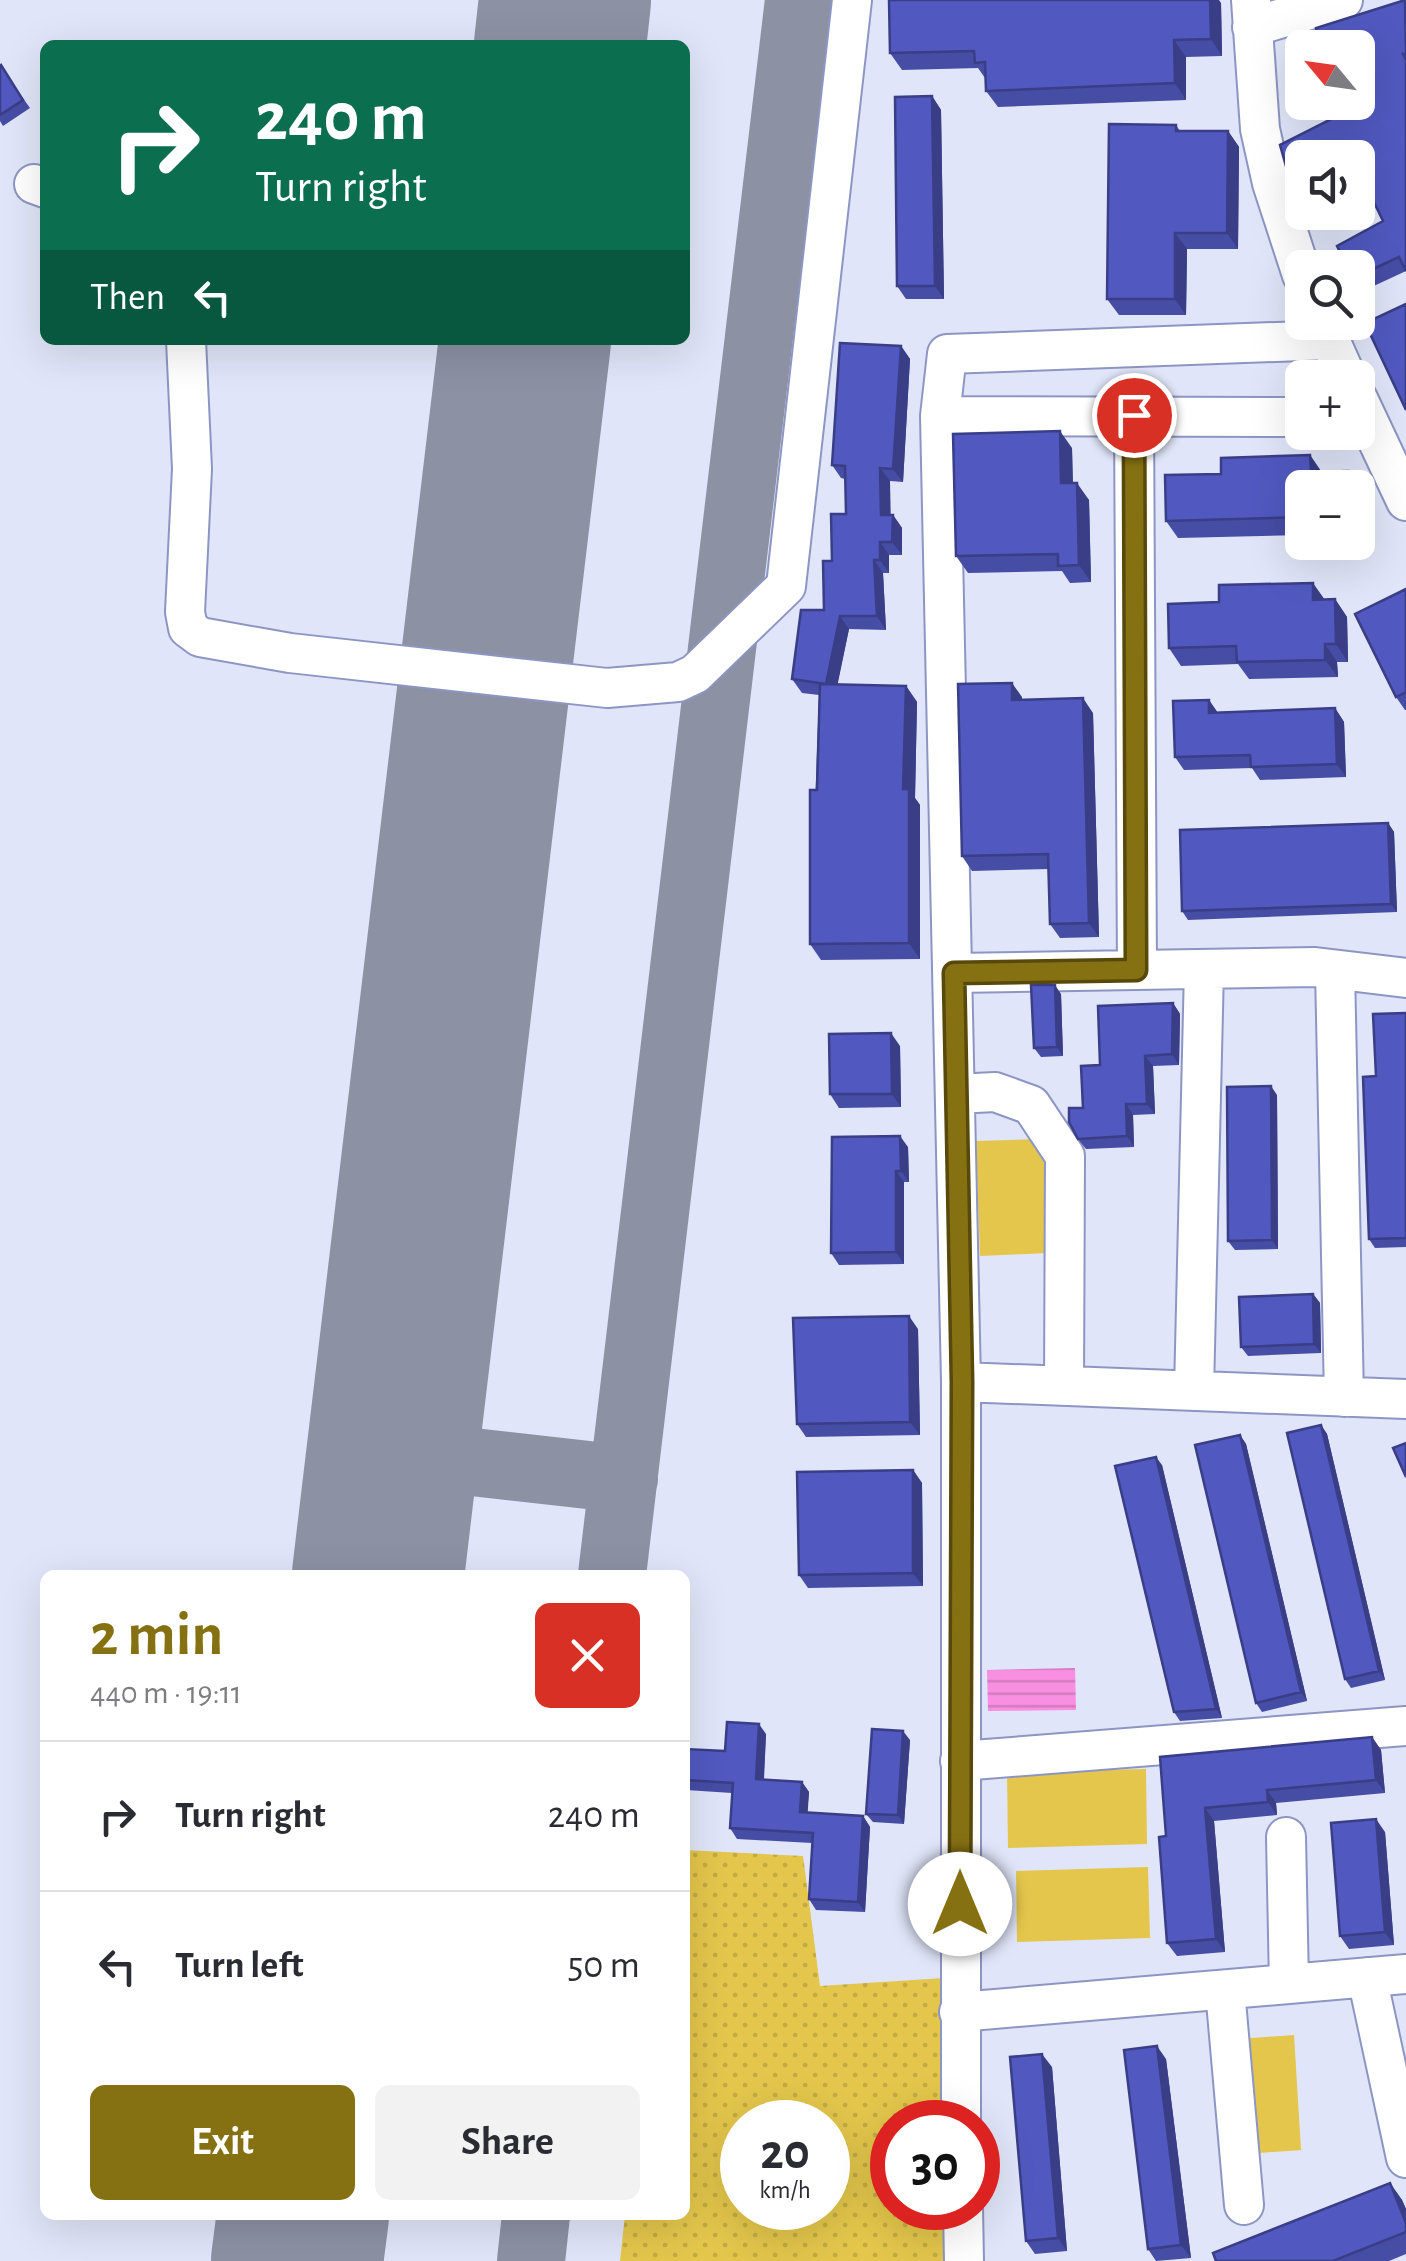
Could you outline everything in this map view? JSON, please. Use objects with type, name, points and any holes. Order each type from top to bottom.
[{"type":"street","points":[[186,345],[192,470],[185,612],[188,628],[200,637],[290,653],[607,688],[678,682],[696,674],[786,586],[852,0]]},
{"type":"street","points":[[1294,250],[1260,130],[1251,13],[1343,0]]},
{"type":"street","points":[[961,2100],[962,1382],[940,416],[947,354],[1285,333]]},
{"type":"street","points":[[1134,415],[1136,970]]},
{"type":"street","points":[[940,416],[1285,417]]},
{"type":"street","points":[[1375,440],[1406,502]]},
{"type":"street","points":[[1194,1391],[1204,969]]},
{"type":"street","points":[[954,973],[1335,970],[1406,978]]},
{"type":"street","points":[[1335,970],[1344,1397]]},
{"type":"street","points":[[956,1094],[994,1092],[1031,1105],[1065,1156],[1064,1386]]},
{"type":"street","points":[[962,1382],[1406,1400]]},
{"type":"street","points":[[960,1761],[1406,1726]]},
{"type":"street","points":[[1286,1837],[1289,1984]]},
{"type":"street","points":[[959,2012],[1406,1974]]},
{"type":"street","points":[[1367,1977],[1406,2158]]},
{"type":"street","points":[[1225,1990],[1244,2205]]},
{"type":"street","points":[[963,2230],[964,2261]]},
{"type":"shaded area","points":[[1043,1139],[1047,1253],[980,1256],[976,1141]]},
{"type":"shaded area","points":[[1075,1668],[1076,1710],[988,1711],[987,1670]]},
{"type":"shaded area","points":[[1146,1769],[1147,1844],[1008,1848],[1007,1772]]},
{"type":"shaded area","points":[[690,1850],[803,1856],[820,1986],[944,1978],[943,2100],[870,2100],[870,2230],[943,2230],[943,2261],[620,2261],[624,2220],[690,2220]]},
{"type":"shaded area","points":[[1148,1867],[1150,1938],[1017,1942],[1016,1871]]},
{"type":"shaded area","points":[[1294,2035],[1301,2150],[1246,2154],[1238,2039]]},
{"type":"building","points":[[889,0],[1210,0],[1211,39],[1174,40],[1175,83],[986,91],[985,62],[975,63],[974,51],[890,53]]},
{"type":"building","points":[[1405,0],[1406,271],[1399,257],[1375,268],[1375,250],[1339,250],[1337,246],[1366,230],[1375,230],[1375,225],[1383,221],[1375,204],[1375,140],[1290,140],[1329,120],[1375,120],[1375,30],[1316,28]]},
{"type":"building","points":[[0,66],[23,100],[0,115]]},
{"type":"building","points":[[932,96],[935,286],[897,286],[895,97]]},
{"type":"building","points":[[1109,124],[1176,125],[1176,131],[1228,131],[1227,233],[1175,233],[1175,299],[1107,299]]},
{"type":"building","points":[[1406,304],[1406,410],[1373,340],[1375,318]]},
{"type":"building","points":[[840,343],[901,346],[893,469],[880,468],[881,515],[893,515],[892,542],[880,542],[880,560],[874,560],[877,616],[840,616],[826,684],[792,679],[801,610],[824,610],[823,561],[832,561],[831,514],[846,514],[845,466],[832,465]]},
{"type":"building","points":[[1060,431],[1061,483],[1077,483],[1079,565],[1058,566],[1058,554],[956,556],[953,434]]},
{"type":"building","points":[[1310,455],[1311,470],[1285,470],[1285,518],[1166,521],[1165,475],[1221,474],[1221,458]]},
{"type":"building","points":[[1313,583],[1313,600],[1335,599],[1336,644],[1325,644],[1325,660],[1237,662],[1236,646],[1169,648],[1168,604],[1219,602],[1219,585]]},
{"type":"building","points":[[1406,589],[1406,692],[1396,697],[1355,614]]},
{"type":"building","points":[[1012,683],[1012,700],[1083,698],[1089,923],[1050,924],[1048,854],[962,856],[958,684]]},
{"type":"building","points":[[820,684],[906,686],[903,789],[909,789],[909,943],[810,944],[810,790],[817,790]]},
{"type":"building","points":[[1209,700],[1209,713],[1335,708],[1337,764],[1251,767],[1250,755],[1175,757],[1173,701]]},
{"type":"building","points":[[1388,823],[1391,904],[1182,911],[1180,830]]},
{"type":"building","points":[[1031,985],[1055,985],[1057,1047],[1034,1048]]},
{"type":"building","points":[[1173,1003],[1172,1054],[1145,1056],[1147,1104],[1126,1104],[1127,1136],[1078,1139],[1069,1122],[1069,1108],[1083,1108],[1081,1066],[1100,1065],[1098,1006]]},
{"type":"building","points":[[1406,1013],[1406,1238],[1369,1239],[1363,1077],[1376,1076],[1373,1014]]},
{"type":"building","points":[[891,1033],[892,1094],[830,1094],[829,1034]]},
{"type":"building","points":[[1271,1086],[1272,1240],[1228,1241],[1227,1087]]},
{"type":"building","points":[[900,1136],[896,1252],[831,1253],[832,1137]]},
{"type":"building","points":[[1313,1294],[1314,1344],[1241,1347],[1239,1297]]},
{"type":"building","points":[[909,1316],[910,1422],[797,1424],[793,1318]]},
{"type":"building","points":[[1321,1425],[1379,1671],[1345,1679],[1287,1433]]},
{"type":"building","points":[[1240,1435],[1301,1692],[1256,1703],[1195,1445]]},
{"type":"building","points":[[1406,1443],[1406,1477],[1393,1448]]},
{"type":"building","points":[[1156,1457],[1216,1709],[1174,1712],[1115,1466]]},
{"type":"building","points":[[913,1470],[913,1573],[799,1575],[797,1472]]},
{"type":"building","points":[[727,1722],[759,1724],[756,1779],[802,1782],[800,1812],[863,1816],[858,1902],[809,1899],[813,1833],[730,1828],[733,1783],[690,1780],[690,1749],[725,1751]]},
{"type":"building","points":[[872,1729],[903,1731],[898,1815],[866,1814]]},
{"type":"building","points":[[1372,1737],[1376,1780],[1267,1790],[1268,1802],[1205,1808],[1216,1939],[1167,1943],[1159,1837],[1166,1836],[1160,1757]]},
{"type":"building","points":[[1376,1819],[1385,1932],[1340,1936],[1331,1823]]},
{"type":"building","points":[[1157,2046],[1181,2245],[1148,2249],[1124,2050]]},
{"type":"building","points":[[1042,2054],[1058,2238],[1026,2241],[1010,2057]]},
{"type":"building","points":[[1390,2183],[1406,2232],[1333,2261],[1216,2261],[1213,2253]]},
{"type":"taxiway","points":[[613,1570],[799,0]]},
{"type":"taxiway","points":[[393,1453],[624,1479]]},
{"type":"taxiway","points":[[531,2261],[535,2220]]},
{"type":"runway","points":[[561,40],[565,0]]},
{"type":"runway","points":[[379,1570],[524,345]]},
{"type":"runway","points":[[297,2261],[302,2220]]},
{"type":"route","points":[[960,1904],[962,1382],[954,973],[1136,970],[1134,415]]}]
